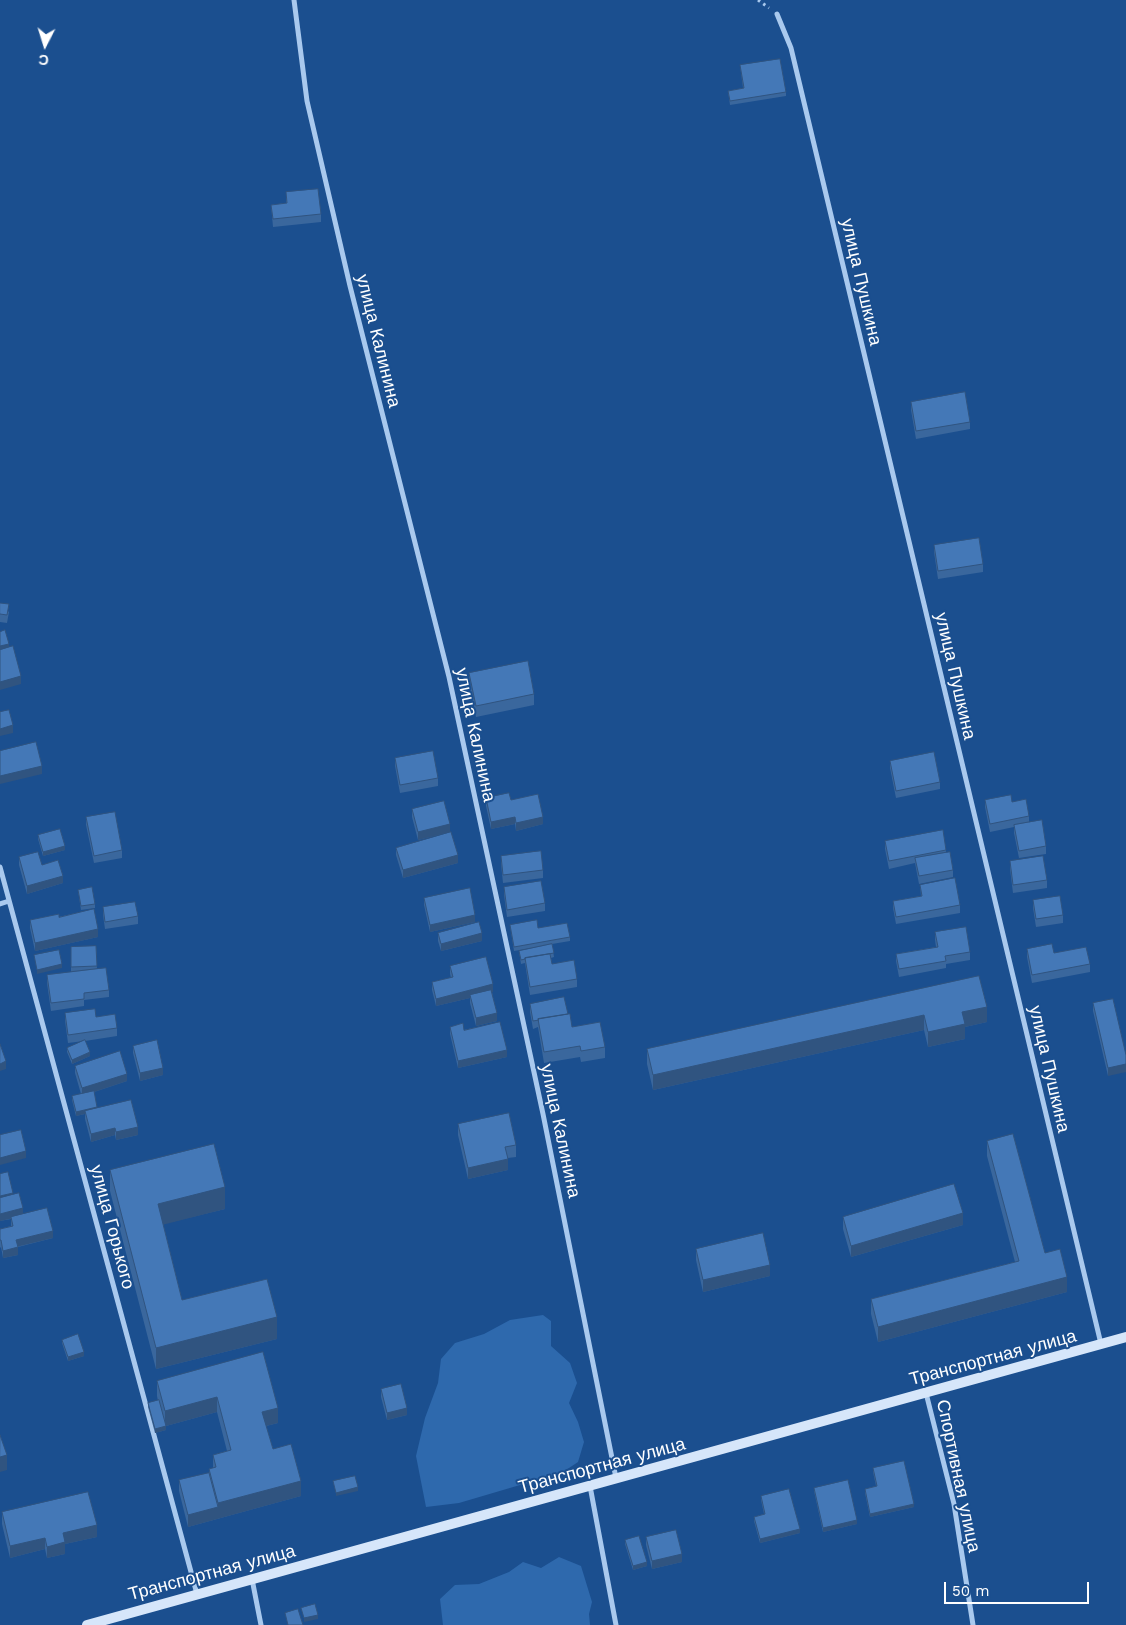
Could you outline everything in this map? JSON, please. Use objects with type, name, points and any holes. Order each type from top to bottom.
[{"type":"street","name":"улица Калинина","points":[[294,0],[307,101],[350,286],[449,677],[543,1114],[616,1479]]},
{"type":"street","name":"улица Пушкина","points":[[777,14],[793,58],[1101,1344]]},
{"type":"street","name":"улица Горького","points":[[0,867],[197,1594]]},
{"type":"street","points":[[0,904],[9,901]]},
{"type":"street","name":"Транспортная улица","points":[[87,1625],[1126,1337]]},
{"type":"street","name":"Спортивная улица","points":[[926,1393],[954,1504],[973,1625]]},
{"type":"street","points":[[590,1486],[616,1625]]},
{"type":"street","points":[[252,1579],[261,1625]]},
{"type":"shaded area","points":[[543,1315],[551,1321],[551,1346],[570,1363],[577,1383],[569,1403],[578,1422],[584,1442],[578,1462],[554,1478],[520,1485],[459,1503],[426,1507],[416,1456],[425,1418],[438,1383],[441,1359],[455,1343],[484,1334],[510,1320]]},
{"type":"shaded area","points":[[559,1557],[581,1566],[592,1602],[589,1614],[590,1625],[443,1625],[440,1599],[455,1585],[479,1584],[509,1572],[523,1562],[541,1568]]},
{"type":"building","points":[[780,59],[786,92],[730,101],[728,91],[744,88],[740,65]]},
{"type":"building","points":[[318,189],[321,214],[273,219],[271,205],[287,203],[286,192]]},
{"type":"building","points":[[965,392],[970,422],[916,431],[911,402]]},
{"type":"building","points":[[979,538],[983,564],[938,571],[934,545]]},
{"type":"building","points":[[0,603],[9,604],[7,615],[0,614]]},
{"type":"building","points":[[5,630],[9,644],[0,646],[0,632]]},
{"type":"building","points":[[13,646],[21,676],[0,682],[0,650]]},
{"type":"building","points":[[528,661],[534,694],[476,706],[469,673]]},
{"type":"building","points":[[9,710],[13,725],[0,729],[0,712]]},
{"type":"building","points":[[36,742],[42,766],[0,776],[0,751]]},
{"type":"building","points":[[433,751],[438,778],[400,785],[395,758]]},
{"type":"building","points":[[934,752],[940,782],[896,791],[890,761]]},
{"type":"building","points":[[509,793],[511,800],[538,794],[543,817],[516,823],[515,817],[491,822],[486,798]]},
{"type":"building","points":[[1011,795],[1012,802],[1026,799],[1029,816],[990,824],[985,800]]},
{"type":"building","points":[[444,801],[450,824],[418,832],[412,809]]},
{"type":"building","points":[[115,812],[122,850],[94,856],[86,817]]},
{"type":"building","points":[[1042,820],[1046,846],[1019,851],[1014,825]]},
{"type":"building","points":[[60,829],[65,846],[43,852],[38,835]]},
{"type":"building","points":[[943,830],[946,850],[889,861],[885,841]]},
{"type":"building","points":[[451,832],[458,855],[403,870],[396,848]]},
{"type":"building","points":[[541,851],[543,870],[503,875],[501,856]]},
{"type":"building","points":[[38,852],[42,865],[58,860],[63,876],[27,886],[19,857]]},
{"type":"building","points":[[950,852],[953,870],[919,876],[915,858]]},
{"type":"building","points":[[1043,856],[1047,880],[1013,885],[1010,861]]},
{"type":"building","points":[[955,878],[960,905],[896,917],[893,901],[922,896],[920,885]]},
{"type":"building","points":[[541,881],[545,903],[507,910],[504,887]]},
{"type":"building","points":[[92,887],[95,904],[81,906],[78,890]]},
{"type":"building","points":[[470,888],[475,915],[430,925],[424,898]]},
{"type":"building","points":[[1060,896],[1063,915],[1036,919],[1033,900]]},
{"type":"building","points":[[135,902],[138,916],[105,922],[103,907]]},
{"type":"building","points":[[94,909],[98,929],[35,943],[30,920],[59,914],[59,917]]},
{"type":"building","points":[[537,920],[538,928],[567,923],[570,937],[514,947],[510,925]]},
{"type":"building","points":[[479,922],[482,933],[441,944],[438,933]]},
{"type":"building","points":[[966,927],[970,952],[945,956],[946,961],[899,969],[896,954],[938,947],[935,932]]},
{"type":"building","points":[[552,944],[554,953],[521,960],[519,951]]},
{"type":"building","points":[[1052,944],[1054,953],[1086,947],[1090,964],[1032,975],[1027,949]]},
{"type":"building","points":[[96,946],[97,966],[71,967],[71,947]]},
{"type":"building","points":[[59,950],[62,964],[37,970],[34,955]]},
{"type":"building","points":[[550,954],[552,964],[574,960],[577,979],[530,987],[525,958]]},
{"type":"building","points":[[486,957],[493,984],[436,999],[432,982],[453,977],[450,966]]},
{"type":"building","points":[[106,968],[109,990],[84,993],[84,999],[51,1003],[47,975]]},
{"type":"building","points":[[979,976],[987,1007],[962,1012],[965,1024],[928,1032],[924,1015],[653,1075],[647,1049]]},
{"type":"building","points":[[491,990],[497,1013],[476,1018],[470,995]]},
{"type":"building","points":[[564,997],[568,1014],[533,1021],[530,1004]]},
{"type":"building","points":[[1113,999],[1126,1055],[1126,1064],[1108,1068],[1093,1003]]},
{"type":"building","points":[[95,1009],[96,1017],[115,1014],[117,1028],[68,1035],[65,1013]]},
{"type":"building","points":[[570,1014],[572,1027],[600,1022],[605,1047],[581,1051],[580,1046],[544,1052],[538,1019]]},
{"type":"building","points":[[500,1022],[507,1050],[458,1061],[450,1027],[463,1023],[464,1030]]},
{"type":"building","points":[[85,1040],[90,1052],[72,1060],[67,1048]]},
{"type":"building","points":[[157,1040],[163,1068],[140,1073],[133,1046]]},
{"type":"building","points":[[0,1044],[6,1061],[0,1064]]},
{"type":"building","points":[[120,1051],[127,1074],[82,1088],[75,1066]]},
{"type":"building","points":[[94,1091],[97,1107],[76,1112],[72,1096]]},
{"type":"building","points":[[131,1100],[138,1127],[116,1132],[115,1128],[91,1134],[85,1111]]},
{"type":"building","points":[[509,1113],[516,1145],[505,1147],[508,1159],[468,1168],[458,1124]]},
{"type":"building","points":[[21,1130],[26,1151],[0,1158],[0,1135]]},
{"type":"building","points":[[1013,1134],[1045,1253],[1060,1249],[1067,1277],[878,1327],[871,1299],[1019,1261],[987,1141]]},
{"type":"building","points":[[214,1144],[225,1187],[158,1204],[182,1300],[267,1279],[277,1317],[156,1348],[110,1170]]},
{"type":"building","points":[[8,1172],[13,1193],[0,1196],[0,1174]]},
{"type":"building","points":[[954,1184],[963,1213],[851,1246],[843,1217]]},
{"type":"building","points":[[19,1193],[23,1208],[0,1214],[0,1198]]},
{"type":"building","points":[[47,1208],[53,1231],[16,1240],[18,1247],[3,1251],[0,1229],[13,1226],[11,1217]]},
{"type":"building","points":[[763,1233],[770,1265],[703,1280],[696,1249]]},
{"type":"building","points":[[78,1334],[84,1352],[68,1357],[62,1340]]},
{"type":"building","points":[[263,1352],[278,1408],[262,1412],[273,1449],[291,1444],[301,1481],[218,1503],[209,1469],[216,1467],[213,1455],[231,1450],[217,1397],[165,1411],[157,1381]]},
{"type":"building","points":[[401,1384],[407,1408],[387,1413],[381,1389]]},
{"type":"building","points":[[159,1400],[166,1426],[155,1429],[148,1403]]},
{"type":"building","points":[[0,1435],[7,1455],[0,1457]]},
{"type":"building","points":[[904,1461],[914,1504],[870,1514],[865,1489],[877,1486],[873,1468]]},
{"type":"building","points":[[209,1473],[218,1507],[188,1515],[179,1480]]},
{"type":"building","points":[[355,1476],[358,1487],[336,1493],[333,1481]]},
{"type":"building","points":[[848,1480],[857,1520],[823,1528],[814,1488]]},
{"type":"building","points":[[789,1489],[800,1529],[760,1539],[754,1517],[765,1514],[761,1496]]},
{"type":"building","points":[[88,1492],[97,1525],[63,1533],[65,1542],[47,1547],[45,1538],[10,1546],[2,1512]]},
{"type":"building","points":[[676,1530],[682,1554],[652,1561],[646,1537]]},
{"type":"building","points":[[639,1536],[647,1562],[633,1566],[625,1540]]},
{"type":"building","points":[[315,1604],[318,1615],[304,1618],[301,1608]]},
{"type":"building","points":[[298,1609],[303,1625],[288,1625],[285,1613]]}]
